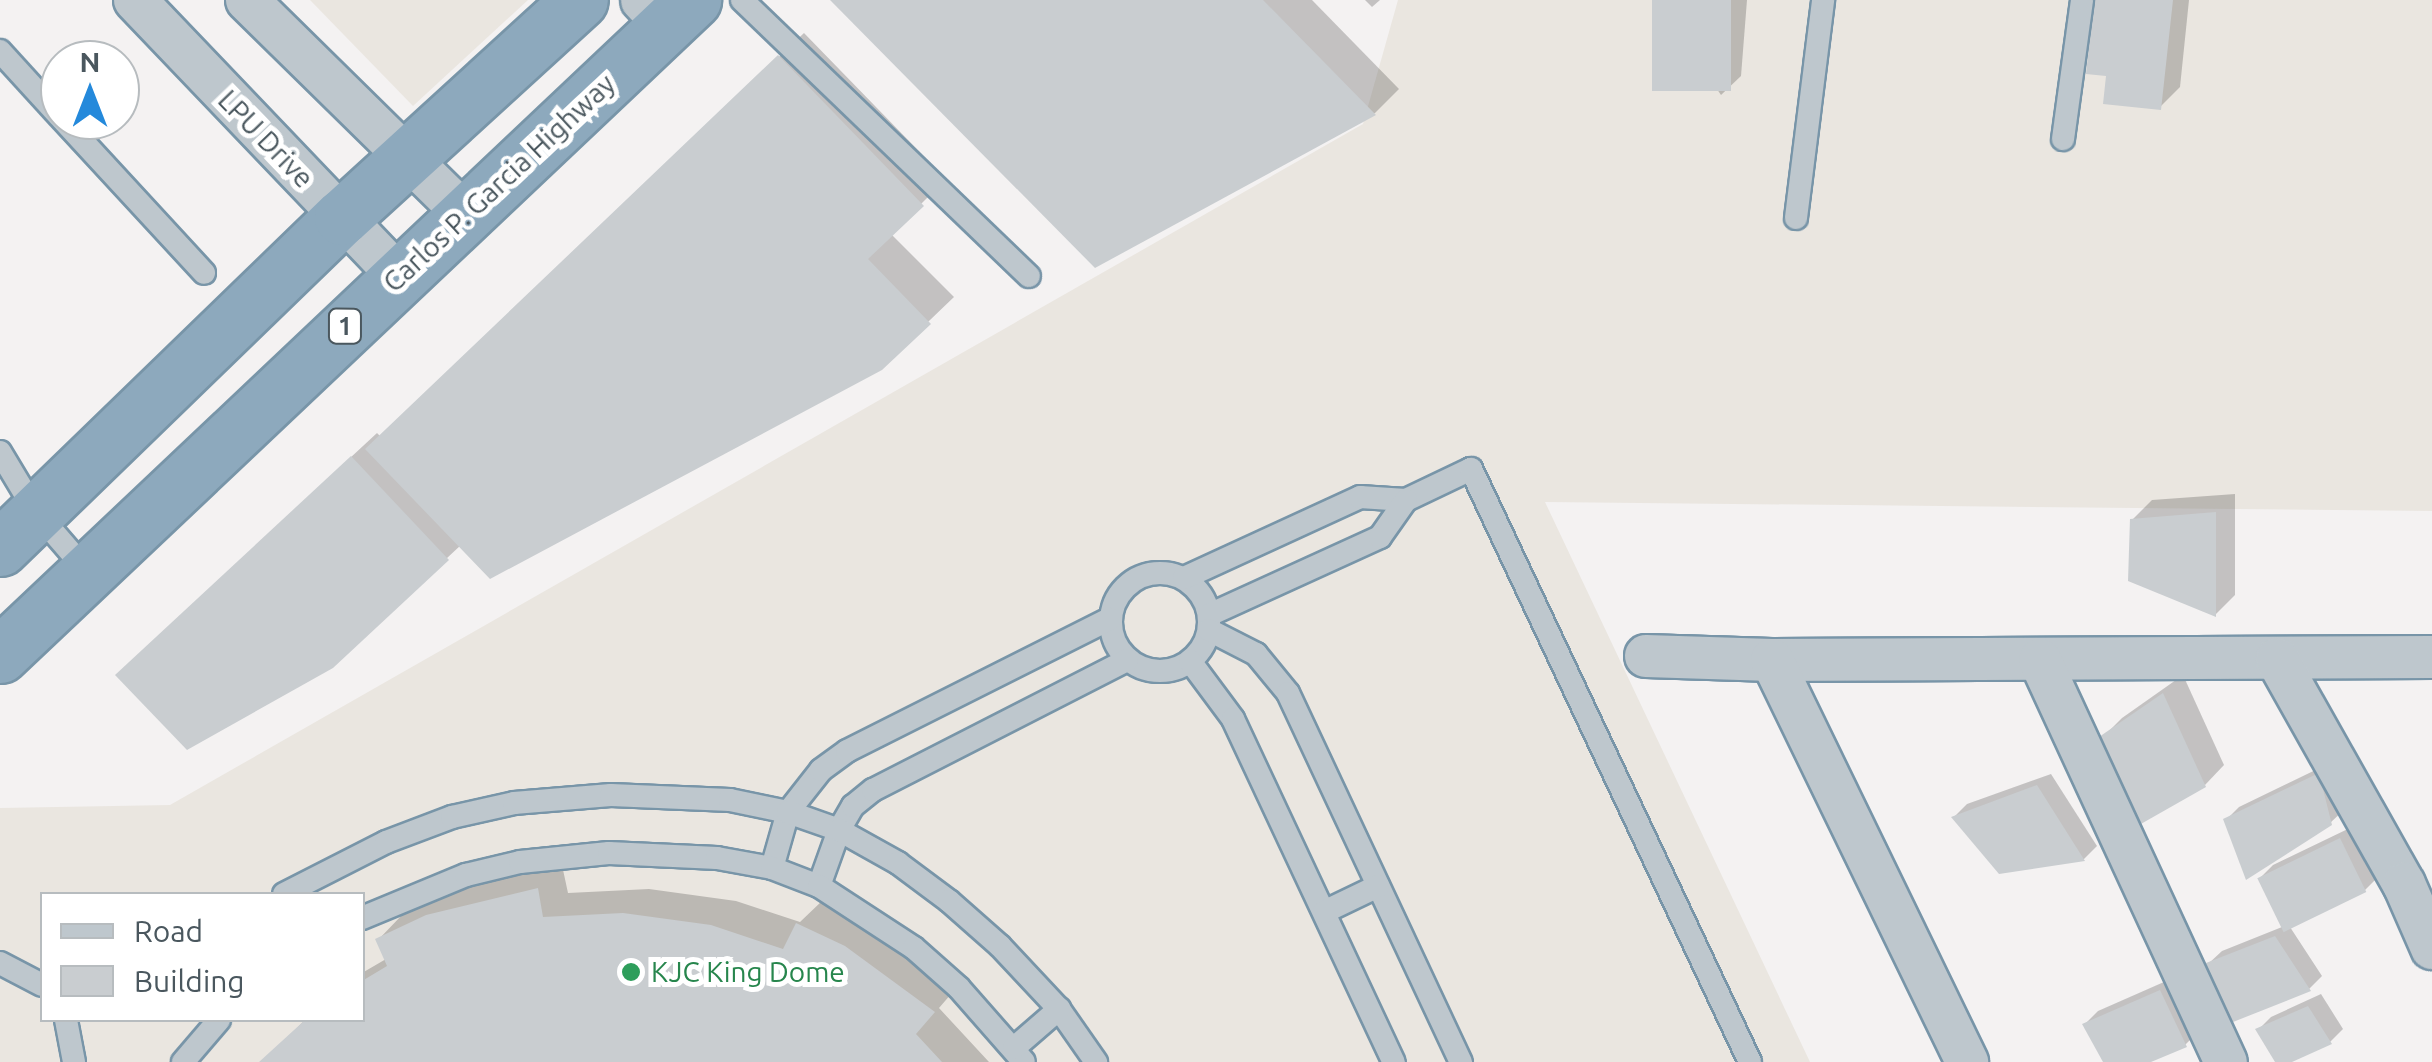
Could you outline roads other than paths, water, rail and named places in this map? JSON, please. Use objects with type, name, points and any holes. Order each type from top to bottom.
[{"type":"highway","points":[[18,530],[342,217],[580,0]]},
{"type":"highway","name":"Carlos P. Garcia Highway","points":[[0,655],[398,275],[467,216],[667,9]]},
{"type":"street","name":"LPU Drive","points":[[135,0],[398,275]]},
{"type":"street","points":[[248,0],[467,216]]},
{"type":"street","points":[[1646,656],[1772,660],[2432,658]]},
{"type":"street","points":[[2277,658],[2418,883],[2432,948]]},
{"type":"street","points":[[1772,660],[1967,1062]]},
{"type":"street","points":[[2040,660],[2226,1062]]},
{"type":"lane","points":[[742,0],[1029,276]]},
{"type":"lane","points":[[1796,218],[1823,0]]},
{"type":"lane","points":[[2063,139],[2082,0]]},
{"type":"lane","points":[[0,51],[40,94]]},
{"type":"lane","points":[[82,140],[204,273]]},
{"type":"lane","points":[[0,452],[18,530],[88,572]]},
{"type":"lane","points":[[1184,578],[1360,497],[1406,500],[1471,470],[1750,1062]]},
{"type":"lane","points":[[1406,500],[1380,537],[1209,623],[1190,661],[1159,672],[1128,660],[1111,634],[1110,618],[1121,592],[1144,574],[1165,572],[1184,578],[1205,601],[1209,623],[1256,654],[1288,692],[1461,1062]]},
{"type":"lane","points":[[772,868],[788,812],[821,770],[846,751],[1110,618]]},
{"type":"lane","points":[[819,886],[839,830],[853,806],[897,776],[1128,660]]},
{"type":"lane","points":[[1190,661],[1233,719],[1394,1062]]},
{"type":"lane","points":[[288,892],[386,842],[452,818],[514,803],[611,794],[730,800],[788,812],[839,830],[898,863],[949,900],[1000,946],[1059,1009],[1096,1062]]},
{"type":"lane","points":[[365,917],[466,875],[520,862],[609,854],[717,858],[772,868],[819,886],[914,948],[1019,1055],[1059,1009]]},
{"type":"lane","points":[[1324,912],[1378,886]]},
{"type":"lane","points":[[0,962],[40,984]]},
{"type":"lane","points":[[66,1022],[74,1062]]},
{"type":"lane","points":[[183,1062],[212,1022]]},
{"type":"place","name":"KJC King Dome","points":[[631,972]]}]
